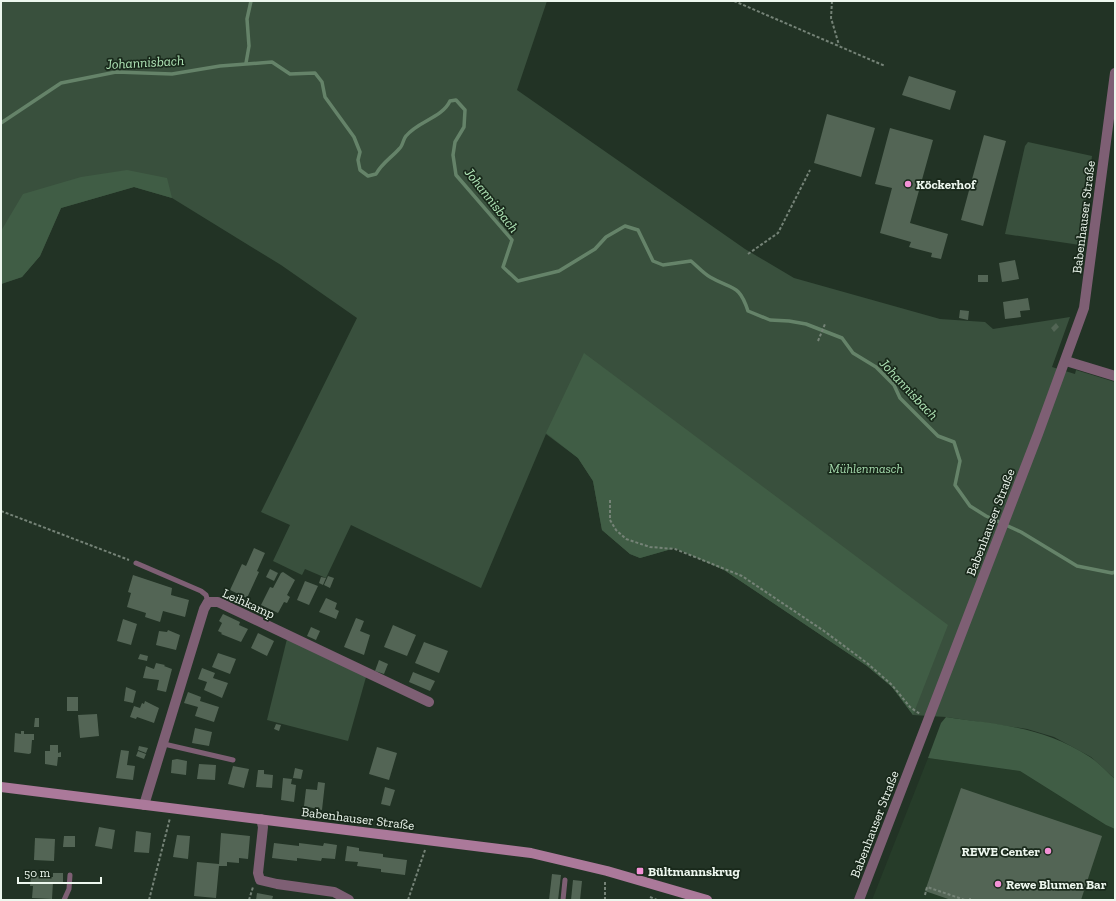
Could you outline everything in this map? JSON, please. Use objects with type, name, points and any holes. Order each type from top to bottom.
[{"type":"main road","name":"Babenhauser Straße","points":[[1,787],[428,839],[557,858],[676,890],[707,900]]},
{"type":"street","name":"Babenhauser Straße","points":[[859,900],[1066,361],[1086,300],[1115,72]]},
{"type":"street","points":[[1066,361],[1115,376]]},
{"type":"street","name":"Leihkamp","points":[[144,805],[164,744],[204,609],[208,602],[218,602],[429,702]]},
{"type":"street","points":[[261,819],[263,827],[258,873],[260,880],[277,884],[334,892],[349,900]]},
{"type":"lane","points":[[136,563],[204,593],[208,602]]},
{"type":"lane","points":[[164,744],[233,760]]},
{"type":"lane","points":[[64,900],[69,889],[70,875]]},
{"type":"lane","points":[[563,900],[565,880]]},
{"type":"path","points":[[734,1],[885,66]]},
{"type":"path","points":[[832,1],[831,18],[839,45]]},
{"type":"path","points":[[748,254],[778,233],[810,170]]},
{"type":"path","points":[[818,341],[825,324]]},
{"type":"path","points":[[610,500],[610,520],[616,530],[626,539],[650,547],[675,549],[742,576],[824,631],[867,663],[892,685],[910,708],[928,719]]},
{"type":"path","points":[[1,511],[136,563]]},
{"type":"path","points":[[149,900],[172,808]]},
{"type":"path","points":[[408,900],[428,839]]},
{"type":"path","points":[[605,900],[606,879]]},
{"type":"path","points":[[925,895],[927,887],[955,895],[965,900]]},
{"type":"path","points":[[650,897],[657,900]]},
{"type":"shaded area","points":[[127,170],[167,178],[172,198],[134,187],[61,208],[40,256],[22,277],[1,284],[1,231],[23,194],[81,177]]},
{"type":"shaded area","points":[[584,353],[948,625],[913,715],[892,687],[867,666],[724,570],[675,548],[640,558],[630,554],[602,530],[593,481],[578,458],[546,433]]},
{"type":"shaded area","points":[[946,717],[1003,725],[1038,733],[1055,739],[1090,757],[1115,779],[1115,829],[1106,825],[1020,771],[928,758],[941,723]]},
{"type":"shaded area","points":[[928,758],[1020,771],[1106,825],[1115,829],[1115,900],[872,900]]},
{"type":"green space","name":"Mühlenmasch","points":[[1,1],[547,1],[517,90],[745,249],[794,278],[940,319],[985,322],[993,329],[1070,317],[1052,367],[1075,374],[1076,370],[1115,382],[1115,779],[1091,757],[1054,737],[1027,729],[946,717],[913,715],[892,687],[867,666],[724,570],[675,548],[640,558],[630,554],[602,530],[593,481],[578,458],[546,434],[481,588],[351,525],[326,578],[305,569],[302,575],[273,561],[290,525],[261,512],[357,318],[281,265],[172,198],[134,187],[61,208],[40,256],[22,277],[1,284]]},
{"type":"green space","points":[[1028,142],[1092,156],[1080,245],[1005,234],[1025,146]]},
{"type":"green space","points":[[287,639],[366,677],[348,741],[267,720]]},
{"type":"building","points":[[909,76],[956,91],[950,110],[902,95]]},
{"type":"building","points":[[827,114],[875,128],[861,177],[814,163]]},
{"type":"building","points":[[890,128],[933,140],[910,223],[948,234],[941,259],[931,257],[932,253],[909,247],[911,242],[880,233],[892,188],[875,184]]},
{"type":"building","points":[[984,135],[1006,141],[983,226],[961,220]]},
{"type":"building","points":[[1015,260],[1019,279],[1002,282],[999,263]]},
{"type":"building","points":[[978,275],[988,275],[988,282],[978,282]]},
{"type":"building","points":[[1028,298],[1030,310],[1020,311],[1021,317],[1005,319],[1003,302]]},
{"type":"building","points":[[960,310],[969,311],[968,320],[959,318]]},
{"type":"building","points":[[1056,323],[1059,327],[1054,332],[1051,328]]},
{"type":"building","points":[[254,548],[265,553],[257,571],[259,572],[247,598],[230,590],[242,564],[246,566]]},
{"type":"building","points":[[270,569],[278,573],[274,581],[266,577]]},
{"type":"building","points":[[283,572],[295,580],[287,595],[290,597],[287,603],[284,602],[278,613],[261,605],[270,587],[273,588]]},
{"type":"building","points":[[133,575],[172,588],[171,595],[189,600],[185,617],[163,611],[160,622],[145,617],[146,613],[127,607],[131,593],[128,592]]},
{"type":"building","points":[[328,576],[334,578],[330,588],[324,585]]},
{"type":"building","points":[[321,577],[326,578],[323,585],[319,583]]},
{"type":"building","points":[[305,581],[318,586],[309,605],[297,600]]},
{"type":"building","points":[[326,598],[337,603],[335,609],[339,611],[336,619],[319,612]]},
{"type":"building","points":[[223,614],[240,622],[239,625],[248,629],[241,642],[221,634],[222,633],[218,631],[222,623],[219,621]]},
{"type":"building","points":[[356,618],[364,621],[360,631],[370,635],[364,655],[344,647]]},
{"type":"building","points":[[123,619],[137,624],[131,645],[117,641]]},
{"type":"building","points":[[393,625],[416,635],[407,656],[384,647]]},
{"type":"building","points":[[311,627],[320,631],[316,640],[307,636]]},
{"type":"building","points":[[168,630],[180,635],[176,650],[156,645],[159,631],[167,632]]},
{"type":"building","points":[[258,633],[274,641],[267,656],[251,648]]},
{"type":"building","points":[[424,642],[448,651],[439,673],[415,663]]},
{"type":"building","points":[[218,653],[236,659],[230,674],[212,667]]},
{"type":"building","points":[[140,654],[148,656],[147,661],[138,659]]},
{"type":"building","points":[[379,660],[388,664],[384,674],[375,671]]},
{"type":"building","points":[[156,663],[165,665],[164,666],[172,669],[166,692],[157,690],[159,680],[143,678],[146,666],[154,669]]},
{"type":"building","points":[[202,668],[215,673],[213,678],[228,683],[222,698],[204,690],[207,682],[198,679]]},
{"type":"building","points":[[413,672],[435,681],[430,691],[409,682]]},
{"type":"building","points":[[126,687],[136,691],[133,703],[124,701]]},
{"type":"building","points":[[188,692],[201,697],[200,701],[219,707],[214,722],[195,716],[198,707],[184,703]]},
{"type":"building","points":[[67,697],[78,697],[78,711],[67,711]]},
{"type":"building","points":[[145,701],[159,708],[154,723],[137,717],[136,719],[130,717],[134,706],[140,708],[142,703],[144,704]]},
{"type":"building","points":[[97,714],[99,736],[80,738],[78,715]]},
{"type":"building","points":[[35,718],[39,718],[39,727],[34,727]]},
{"type":"building","points":[[276,724],[281,725],[279,731],[274,729]]},
{"type":"building","points":[[195,728],[212,732],[209,746],[192,743]]},
{"type":"building","points":[[21,731],[24,731],[24,734],[34,734],[31,753],[29,754],[14,752],[15,733],[21,734]]},
{"type":"building","points":[[50,745],[58,745],[58,753],[61,752],[61,757],[58,757],[57,766],[45,764],[45,751],[50,751]]},
{"type":"building","points":[[139,746],[148,748],[146,753],[138,750]]},
{"type":"building","points":[[377,747],[397,753],[389,780],[369,774]]},
{"type":"building","points":[[121,750],[129,751],[127,765],[135,766],[133,780],[116,778]]},
{"type":"building","points":[[138,751],[146,754],[144,759],[136,756]]},
{"type":"building","points":[[177,759],[187,761],[186,775],[171,773],[172,760]]},
{"type":"building","points":[[199,764],[216,765],[215,780],[197,779]]},
{"type":"building","points":[[233,766],[249,769],[244,788],[228,784]]},
{"type":"building","points":[[295,768],[303,770],[301,779],[293,778]]},
{"type":"building","points":[[258,770],[264,770],[264,774],[273,775],[272,788],[256,787]]},
{"type":"building","points":[[283,778],[292,779],[291,784],[296,785],[294,802],[281,800]]},
{"type":"building","points":[[318,782],[325,783],[322,810],[304,806],[306,789],[317,790]]},
{"type":"building","points":[[385,787],[395,790],[390,806],[381,804]]},
{"type":"building","points":[[961,788],[1102,836],[1081,900],[951,900],[925,891]]},
{"type":"building","points":[[99,827],[115,830],[112,849],[95,846]]},
{"type":"building","points":[[136,831],[151,833],[149,853],[134,852]]},
{"type":"building","points":[[221,833],[250,836],[248,859],[239,858],[239,863],[227,862],[227,866],[219,866],[216,898],[194,896],[197,862],[219,864]]},
{"type":"building","points":[[177,835],[190,836],[188,859],[173,857]]},
{"type":"building","points":[[64,836],[75,836],[75,847],[63,847]]},
{"type":"building","points":[[35,838],[55,839],[54,861],[34,860]]},
{"type":"building","points":[[274,843],[299,846],[299,843],[323,846],[324,843],[337,845],[335,859],[322,858],[321,861],[297,858],[297,861],[272,858]]},
{"type":"building","points":[[347,846],[359,848],[359,851],[383,854],[383,857],[407,860],[405,875],[381,872],[381,869],[357,866],[358,862],[345,861]]},
{"type":"building","points":[[53,873],[63,873],[63,883],[53,882],[52,899],[32,898],[33,886],[30,886],[31,876],[53,877]]},
{"type":"building","points":[[552,874],[561,875],[558,900],[549,900]]},
{"type":"building","points":[[573,880],[582,881],[580,900],[571,900]]},
{"type":"building","points":[[257,893],[273,896],[272,900],[256,900]]},
{"type":"waterway","points":[[246,63],[249,46],[247,19],[251,1]]},
{"type":"waterway","name":"Johannisbach","points":[[1,123],[61,83],[116,72],[172,74],[220,66],[272,62],[290,74],[315,73],[322,82],[325,97],[354,137],[360,152],[358,160],[360,170],[368,176],[376,174],[378,170],[400,148],[405,137],[411,131],[436,116],[450,101],[456,100],[465,110],[464,127],[455,142],[453,155],[456,175],[512,240],[503,267],[518,281],[559,271],[595,249],[606,237],[625,226],[638,230],[653,261],[663,265],[691,261],[707,275],[738,291],[745,302],[748,311],[770,320],[806,324],[842,338],[853,353],[876,367],[894,385],[900,398],[938,436],[954,442],[960,461],[955,485],[970,506],[986,516],[1021,532],[1077,566],[1112,573],[1115,572]]},
{"type":"place","name":"Köckerhof","points":[[908,184]]},
{"type":"place","name":"REWE Center","points":[[1048,851]]},
{"type":"place","name":"Bültmannskrug","points":[[640,871]]},
{"type":"place","name":"Rewe Blumen Bar","points":[[998,884]]}]
